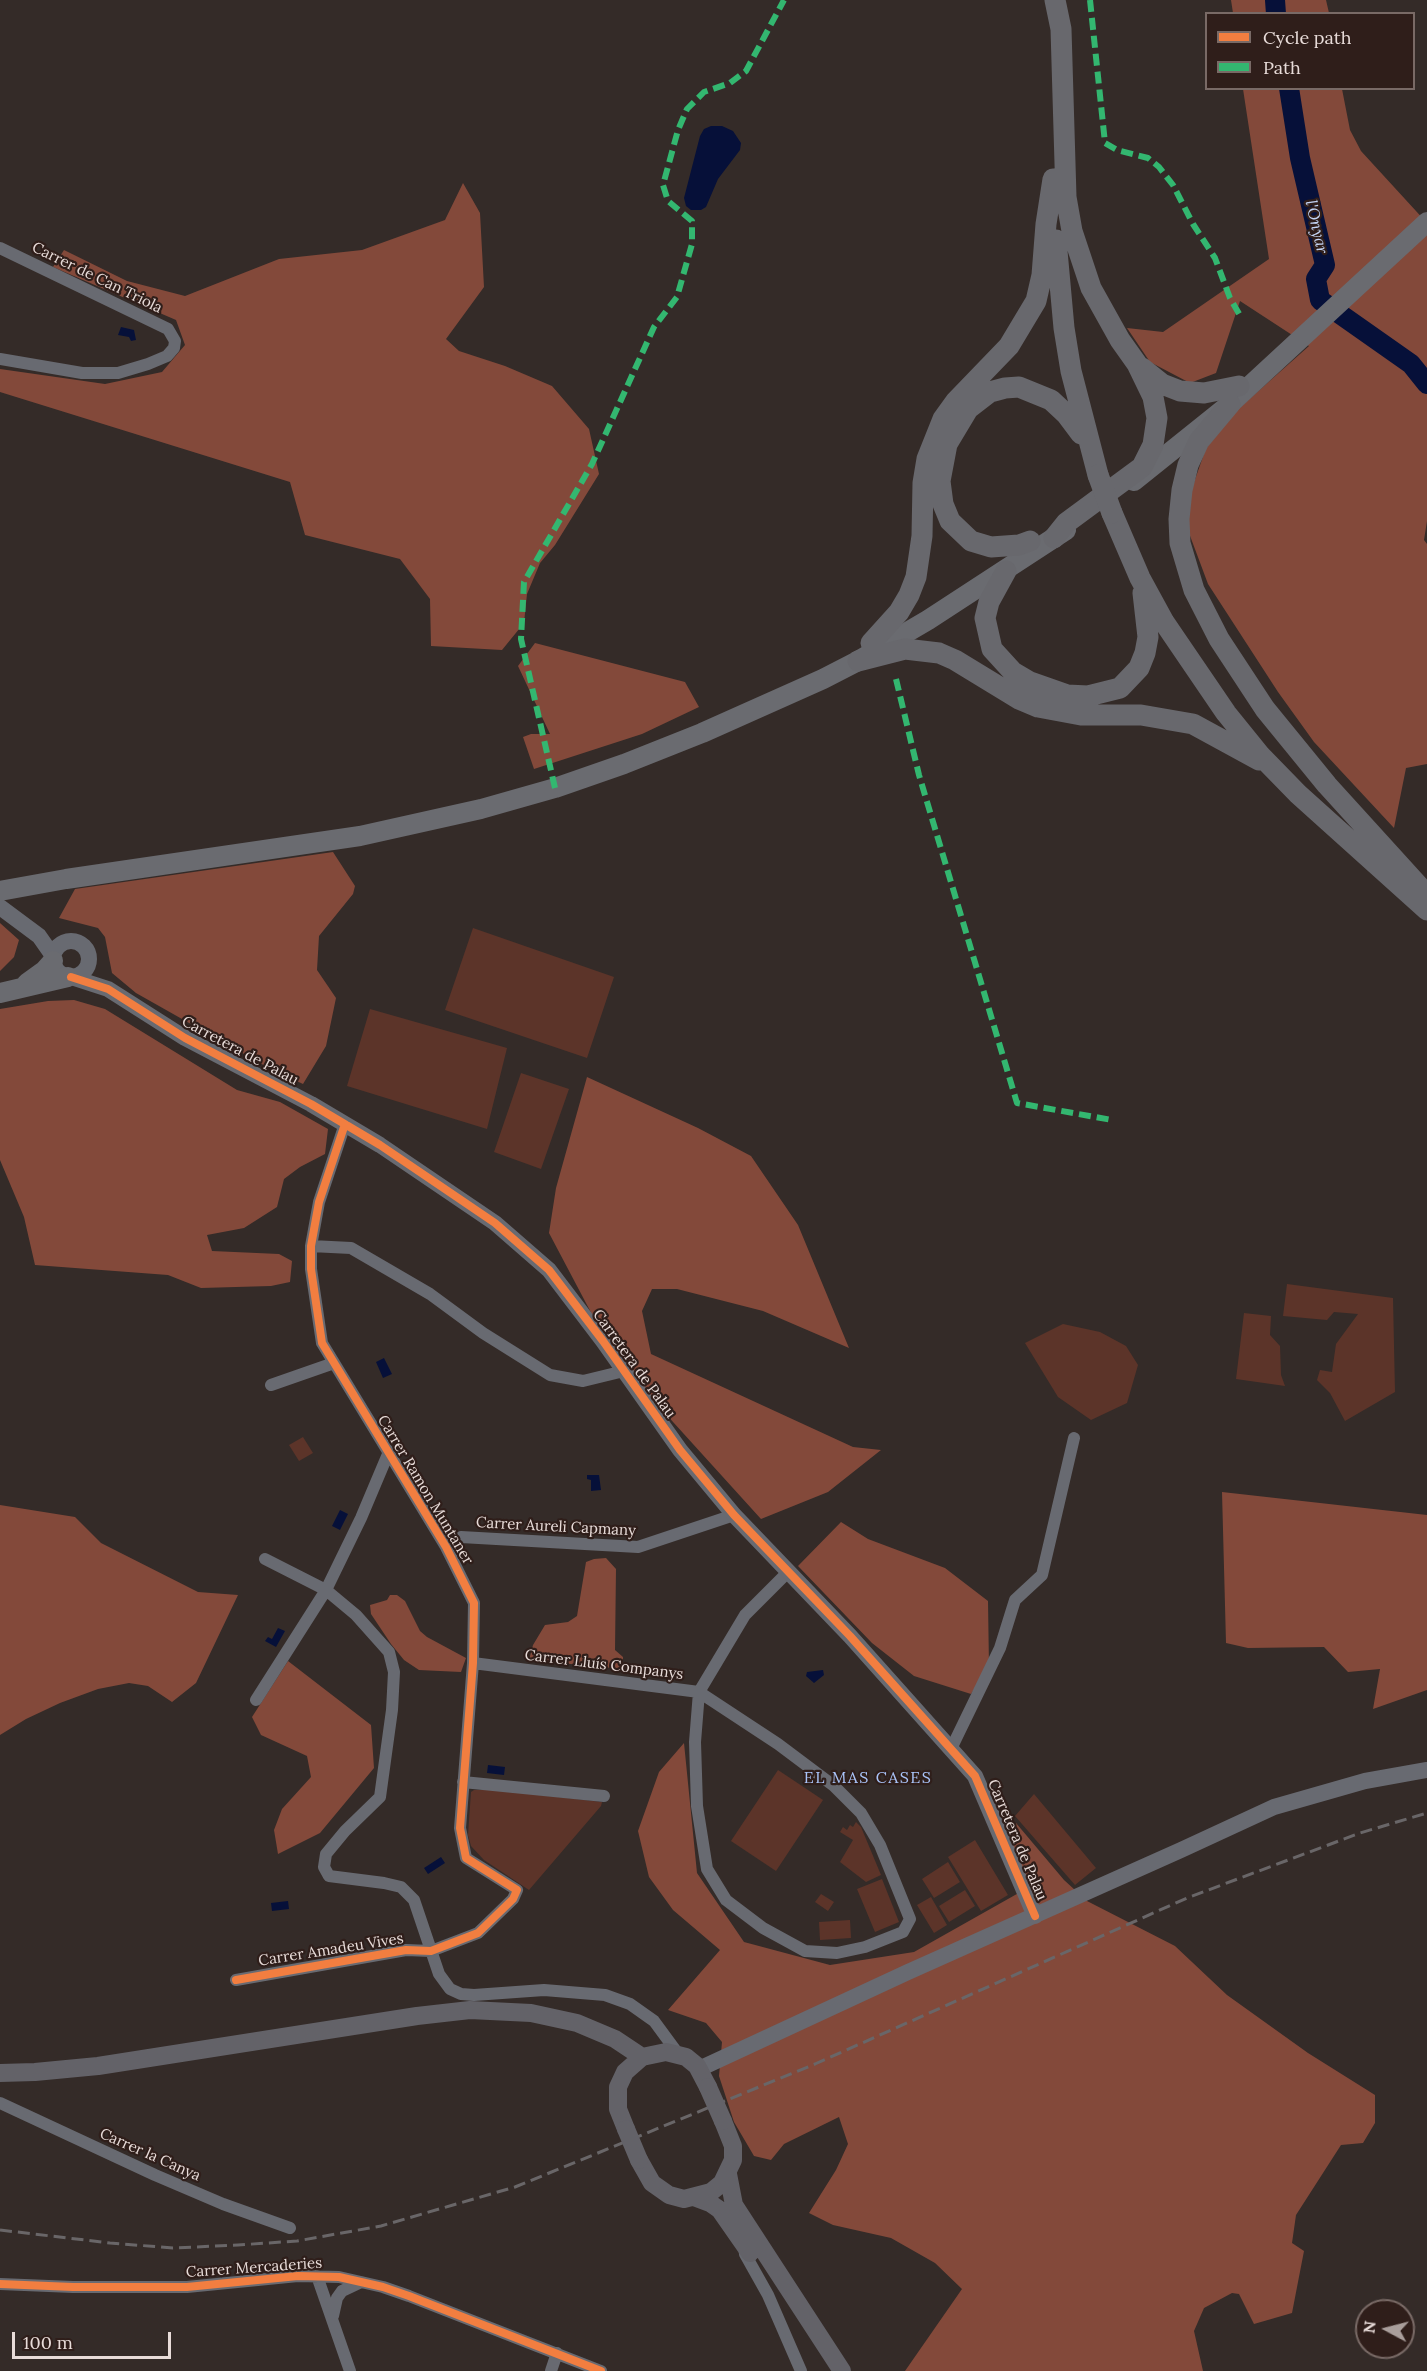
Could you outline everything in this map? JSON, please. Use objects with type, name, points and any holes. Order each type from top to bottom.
[{"type":"highway","points":[[1053,0],[1053,179],[1056,252],[1064,328],[1071,371],[1088,443],[1112,513],[1140,578],[1164,622],[1226,713],[1272,767],[1314,809],[1427,910]]},
{"type":"highway","points":[[1053,0],[1060,29],[1066,197],[1072,231],[1091,288],[1120,340],[1137,364],[1153,397],[1157,418],[1155,438],[1142,467],[1066,523],[1054,538]]},
{"type":"highway","points":[[871,643],[899,612],[916,577],[922,536],[923,483],[934,439],[956,401],[1009,346],[1036,301],[1042,275],[1046,224],[1053,179]]},
{"type":"highway","points":[[1137,364],[1162,384],[1180,391],[1234,395]]},
{"type":"highway","points":[[1030,541],[1012,546],[991,547],[971,541],[950,521],[943,504],[940,481],[947,444],[958,423],[968,409],[990,392],[1019,387],[1051,400],[1066,414],[1088,443]]},
{"type":"highway","points":[[1234,395],[1199,441],[1188,465],[1182,490],[1179,519],[1180,543],[1194,590],[1219,639],[1269,715],[1327,785],[1427,895]]},
{"type":"highway","points":[[1006,571],[989,602],[985,618],[992,650],[1013,672],[1030,682],[1067,695],[1088,696],[1120,688],[1139,668],[1148,636],[1140,578]]},
{"type":"highway","points":[[858,661],[905,649],[939,653],[955,660],[1019,699],[1038,707],[1081,716],[1140,715],[1193,724],[1272,767]]},
{"type":"main road","points":[[0,891],[66,879],[360,836],[480,809],[555,788],[624,765],[712,729],[823,679],[858,661],[1006,571],[1144,474],[1274,362],[1427,222]]},
{"type":"main road","points":[[794,691],[940,601],[1030,541],[1234,395]]},
{"type":"main road","points":[[0,899],[42,891],[66,879]]},
{"type":"main road","points":[[22,986],[45,970],[53,959]]},
{"type":"main road","points":[[0,993],[22,986],[70,977]]},
{"type":"main road","points":[[0,2073],[98,2066],[405,2017],[470,2010],[531,2013],[577,2023],[615,2039],[642,2057]]},
{"type":"main road","points":[[594,2030],[618,2054],[625,2072]]},
{"type":"main road","points":[[658,2052],[679,2055],[691,2061],[699,2069],[733,2146],[733,2160],[722,2183],[711,2192],[684,2199],[662,2191],[646,2175],[617,2102],[618,2087],[625,2072],[642,2057],[658,2052]]},
{"type":"main road","points":[[728,2174],[734,2205],[842,2371]]},
{"type":"main road","points":[[694,2197],[720,2210],[828,2371]]},
{"type":"street","name":"Carrer de Can Triola","points":[[0,248],[168,329],[175,341],[174,348],[167,356],[118,373],[82,373],[0,359]]},
{"type":"street","points":[[0,908],[39,936],[58,971],[70,977],[85,971],[89,963],[89,954],[82,944],[39,936]]},
{"type":"street","points":[[53,959],[57,947],[68,941]]},
{"type":"street","name":"Carretera de Palau","points":[[89,954],[108,989]]},
{"type":"street","name":"Carretera de Palau","points":[[70,977],[108,989],[171,1030],[345,1124],[438,1183],[495,1223],[549,1270],[680,1450],[734,1515],[789,1571],[975,1776],[1035,1916]]},
{"type":"street","name":"Carrer Ramon Muntaner","points":[[345,1124],[319,1202],[310,1246],[311,1269],[322,1343],[446,1547],[474,1603],[473,1664],[460,1828],[466,1858],[517,1890],[513,1899],[477,1933],[431,1951]]},
{"type":"street","points":[[310,1246],[351,1248],[430,1294],[483,1333],[550,1375],[583,1381],[624,1371]]},
{"type":"street","points":[[271,1385],[334,1363]]},
{"type":"street","points":[[951,1749],[1000,1648],[1015,1600],[1042,1575],[1074,1438]]},
{"type":"street","points":[[256,1700],[326,1590],[361,1518],[388,1454]]},
{"type":"street","name":"Carrer Aureli Capmany","points":[[446,1547],[461,1537],[638,1547],[734,1515]]},
{"type":"street","points":[[265,1559],[326,1590],[356,1615],[389,1652],[394,1672],[392,1710],[380,1797],[345,1831],[326,1854],[324,1867],[329,1876],[384,1882],[401,1887],[414,1900],[439,1974],[446,1985],[461,1994],[544,1990],[604,1995],[630,2004],[654,2021],[679,2055]]},
{"type":"street","points":[[699,1692],[745,1615],[789,1571]]},
{"type":"street","name":"Carrer Lluís Companys","points":[[473,1664],[699,1692],[778,1744],[834,1786],[861,1813],[880,1845],[910,1919],[903,1932],[865,1947],[837,1953],[805,1951],[763,1928],[726,1900],[707,1869],[697,1806],[695,1742],[699,1692]]},
{"type":"street","points":[[699,2069],[1274,1807],[1365,1781],[1427,1770]]},
{"type":"street","points":[[463,1782],[604,1796]]},
{"type":"street","name":"Carrer Amadeu Vives","points":[[236,1980],[406,1950],[431,1951]]},
{"type":"street","name":"Carrer la Canya","points":[[0,2103],[155,2175],[223,2204],[290,2228]]},
{"type":"street","points":[[743,2242],[745,2254],[768,2295],[801,2371]]},
{"type":"street","name":"Carrer Mercaderies","points":[[0,2284],[73,2287],[187,2287],[298,2276],[363,2281],[409,2296],[601,2371]]},
{"type":"street","points":[[317,2276],[350,2371]]},
{"type":"street","points":[[332,2318],[337,2298],[342,2291],[363,2281]]},
{"type":"street","points":[[551,2371],[557,2353]]},
{"type":"shaded area","points":[[1231,0],[1326,0],[1329,12],[1233,12]]},
{"type":"shaded area","points":[[1243,90],[1342,90],[1350,130],[1361,151],[1427,223],[1427,521],[1424,540],[1427,544],[1427,764],[1406,768],[1394,828],[1314,742],[1278,692],[1208,584],[1186,525],[1191,491],[1206,448],[1237,410],[1309,346],[1240,301],[1216,373],[1190,383],[1150,362],[1127,328],[1163,332],[1269,259]]},
{"type":"shaded area","points":[[711,126],[722,126],[733,131],[741,143],[740,150],[718,179],[706,207],[701,210],[691,210],[686,206],[684,198],[700,136],[704,129]]},
{"type":"shaded area","points":[[463,183],[480,213],[484,287],[446,339],[459,351],[505,366],[552,386],[589,429],[599,474],[555,545],[540,563],[527,594],[524,623],[502,650],[431,646],[430,599],[400,559],[305,535],[290,482],[0,392],[0,369],[105,384],[162,372],[185,345],[176,320],[53,267],[64,250],[127,281],[185,296],[279,259],[362,250],[445,220]]},
{"type":"shaded area","points":[[121,327],[134,330],[136,340],[131,341],[129,337],[118,335]]},
{"type":"shaded area","points":[[535,643],[685,682],[699,707],[642,734],[534,769],[523,737],[531,734],[550,734],[518,666]]},
{"type":"shaded area","points":[[333,852],[355,886],[353,894],[319,936],[317,970],[336,998],[326,1046],[303,1084],[267,1067],[136,993],[112,973],[105,937],[98,928],[59,918],[75,889]]},
{"type":"shaded area","points":[[0,923],[19,940],[14,957],[0,971]]},
{"type":"shaded area","points":[[473,928],[614,977],[587,1058],[445,1010]]},
{"type":"shaded area","points":[[74,1000],[105,1009],[237,1090],[280,1102],[328,1129],[325,1154],[300,1167],[284,1179],[277,1207],[244,1228],[207,1235],[212,1251],[279,1254],[292,1261],[290,1282],[271,1286],[201,1288],[168,1275],[35,1265],[24,1217],[0,1160],[0,1009],[48,1001]]},
{"type":"shaded area","points":[[370,1009],[507,1048],[487,1129],[347,1086]]},
{"type":"shaded area","points":[[521,1073],[569,1089],[541,1169],[494,1152]]},
{"type":"shaded area","points":[[587,1077],[698,1128],[751,1156],[798,1225],[849,1348],[763,1311],[677,1289],[652,1289],[642,1311],[651,1354],[853,1447],[881,1450],[828,1492],[761,1519],[615,1358],[549,1233],[556,1188]]},
{"type":"shaded area","points":[[1287,1284],[1393,1298],[1395,1392],[1345,1421],[1330,1393],[1317,1380],[1320,1370],[1332,1372],[1336,1344],[1358,1314],[1334,1312],[1327,1320],[1283,1316]]},
{"type":"shaded area","points":[[1244,1313],[1271,1316],[1270,1335],[1280,1346],[1281,1375],[1285,1386],[1236,1379]]},
{"type":"shaded area","points":[[1063,1324],[1100,1332],[1126,1346],[1138,1365],[1127,1403],[1091,1420],[1058,1397],[1025,1343]]},
{"type":"shaded area","points":[[384,1358],[392,1374],[383,1378],[376,1362]]},
{"type":"shaded area","points":[[303,1437],[313,1453],[299,1461],[289,1445]]},
{"type":"shaded area","points":[[587,1475],[599,1475],[601,1490],[591,1491],[591,1480],[587,1479]]},
{"type":"shaded area","points":[[1222,1492],[1427,1515],[1427,1690],[1373,1709],[1380,1669],[1348,1672],[1324,1647],[1248,1648],[1226,1643]]},
{"type":"shaded area","points":[[0,1505],[75,1517],[101,1543],[198,1592],[238,1595],[196,1683],[172,1702],[148,1686],[129,1683],[98,1689],[60,1703],[26,1719],[0,1735]]},
{"type":"shaded area","points":[[340,1510],[348,1514],[340,1530],[332,1526]]},
{"type":"shaded area","points":[[841,1522],[868,1539],[945,1568],[988,1601],[989,1667],[971,1694],[914,1676],[872,1643],[798,1566]]},
{"type":"shaded area","points":[[606,1558],[616,1569],[615,1650],[623,1657],[623,1669],[529,1660],[533,1645],[545,1625],[568,1622],[577,1616],[586,1562]]},
{"type":"shaded area","points":[[390,1595],[397,1595],[405,1601],[420,1631],[427,1637],[466,1658],[461,1672],[419,1670],[404,1660],[371,1614],[370,1605],[387,1600]]},
{"type":"shaded area","points":[[278,1628],[285,1631],[276,1647],[265,1641],[268,1637],[272,1639]]},
{"type":"shaded area","points":[[288,1661],[371,1725],[374,1768],[320,1833],[278,1854],[274,1830],[282,1809],[311,1777],[307,1756],[261,1735],[252,1717]]},
{"type":"shaded area","points":[[823,1670],[824,1675],[814,1683],[806,1676],[807,1672]]},
{"type":"shaded area","points":[[684,1743],[697,1873],[744,1942],[830,1965],[914,1952],[1031,1886],[1005,1834],[1016,1823],[1064,1880],[1087,1901],[1175,1946],[1227,1995],[1308,2053],[1375,2095],[1375,2123],[1363,2143],[1341,2145],[1296,2215],[1292,2243],[1304,2251],[1292,2313],[1254,2324],[1239,2294],[1232,2293],[1204,2308],[1194,2331],[1203,2371],[905,2371],[962,2289],[935,2263],[891,2238],[833,2225],[809,2213],[836,2170],[848,2144],[839,2117],[784,2144],[771,2160],[754,2156],[734,2122],[719,2076],[722,2042],[706,2023],[668,2010],[720,1950],[673,1910],[649,1877],[638,1831],[659,1772]]},
{"type":"shaded area","points":[[488,1765],[505,1767],[504,1775],[487,1773]]},
{"type":"shaded area","points":[[778,1770],[823,1800],[776,1871],[731,1841]]},
{"type":"shaded area","points":[[496,1790],[602,1802],[529,1890],[484,1860],[471,1846],[468,1835],[471,1792]]},
{"type":"shaded area","points":[[1034,1794],[1096,1868],[1075,1885],[1015,1816]]},
{"type":"shaded area","points":[[856,1822],[861,1827],[881,1875],[866,1882],[840,1862],[853,1840],[840,1832],[843,1827],[847,1830],[850,1825],[853,1827]]},
{"type":"shaded area","points":[[975,1840],[1008,1895],[981,1911],[948,1857]]},
{"type":"shaded area","points":[[441,1857],[445,1863],[428,1874],[424,1868]]},
{"type":"shaded area","points":[[948,1862],[960,1882],[934,1898],[922,1879]]},
{"type":"shaded area","points":[[882,1879],[899,1922],[875,1932],[857,1889]]},
{"type":"shaded area","points":[[965,1890],[975,1906],[949,1922],[939,1906]]},
{"type":"shaded area","points":[[821,1894],[834,1902],[828,1911],[815,1902]]},
{"type":"shaded area","points":[[931,1897],[947,1925],[934,1933],[917,1905]]},
{"type":"shaded area","points":[[288,1901],[289,1909],[272,1911],[271,1903]]},
{"type":"shaded area","points":[[850,1920],[851,1938],[820,1940],[819,1922]]},
{"type":"waterway","name":"l'Onyar","points":[[1275,0],[1276,12]]},
{"type":"waterway","name":"l'Onyar","points":[[1289,90],[1300,158],[1325,265],[1316,279],[1320,300],[1411,364],[1427,384]]},
{"type":"railway","points":[[0,2230],[173,2248],[297,2241],[381,2226],[515,2187],[815,2064],[1187,1898],[1360,1833],[1427,1813]]},
{"type":"marked path","points":[[555,788],[521,639],[524,582],[592,464],[654,327],[677,297],[692,244],[692,221],[668,201],[663,185],[678,130],[687,109],[704,92],[730,83],[746,71],[784,0]]},
{"type":"marked path","points":[[1090,0],[1105,143],[1117,150],[1148,158],[1159,167],[1173,185],[1193,224],[1215,258],[1230,298],[1242,319]]},
{"type":"marked path","points":[[896,679],[919,775],[1017,1103],[1112,1120]]},
{"type":"cycle path","points":[[71,977],[108,989],[185,1038],[311,1104],[380,1145],[495,1223],[549,1270],[603,1341],[680,1450],[734,1515],[850,1636],[975,1776],[1035,1916]]},
{"type":"cycle path","points":[[236,1980],[406,1950],[431,1951],[478,1933],[513,1899],[517,1890],[466,1858],[460,1828],[473,1663],[474,1603],[446,1547],[322,1343],[311,1269],[311,1246],[319,1202],[345,1124]]},
{"type":"cycle path","points":[[0,2284],[73,2287],[187,2287],[298,2276],[339,2277],[383,2287],[409,2296],[601,2371]]},
{"type":"district","name":"EL MAS CASES","points":[[868,1778]]}]
